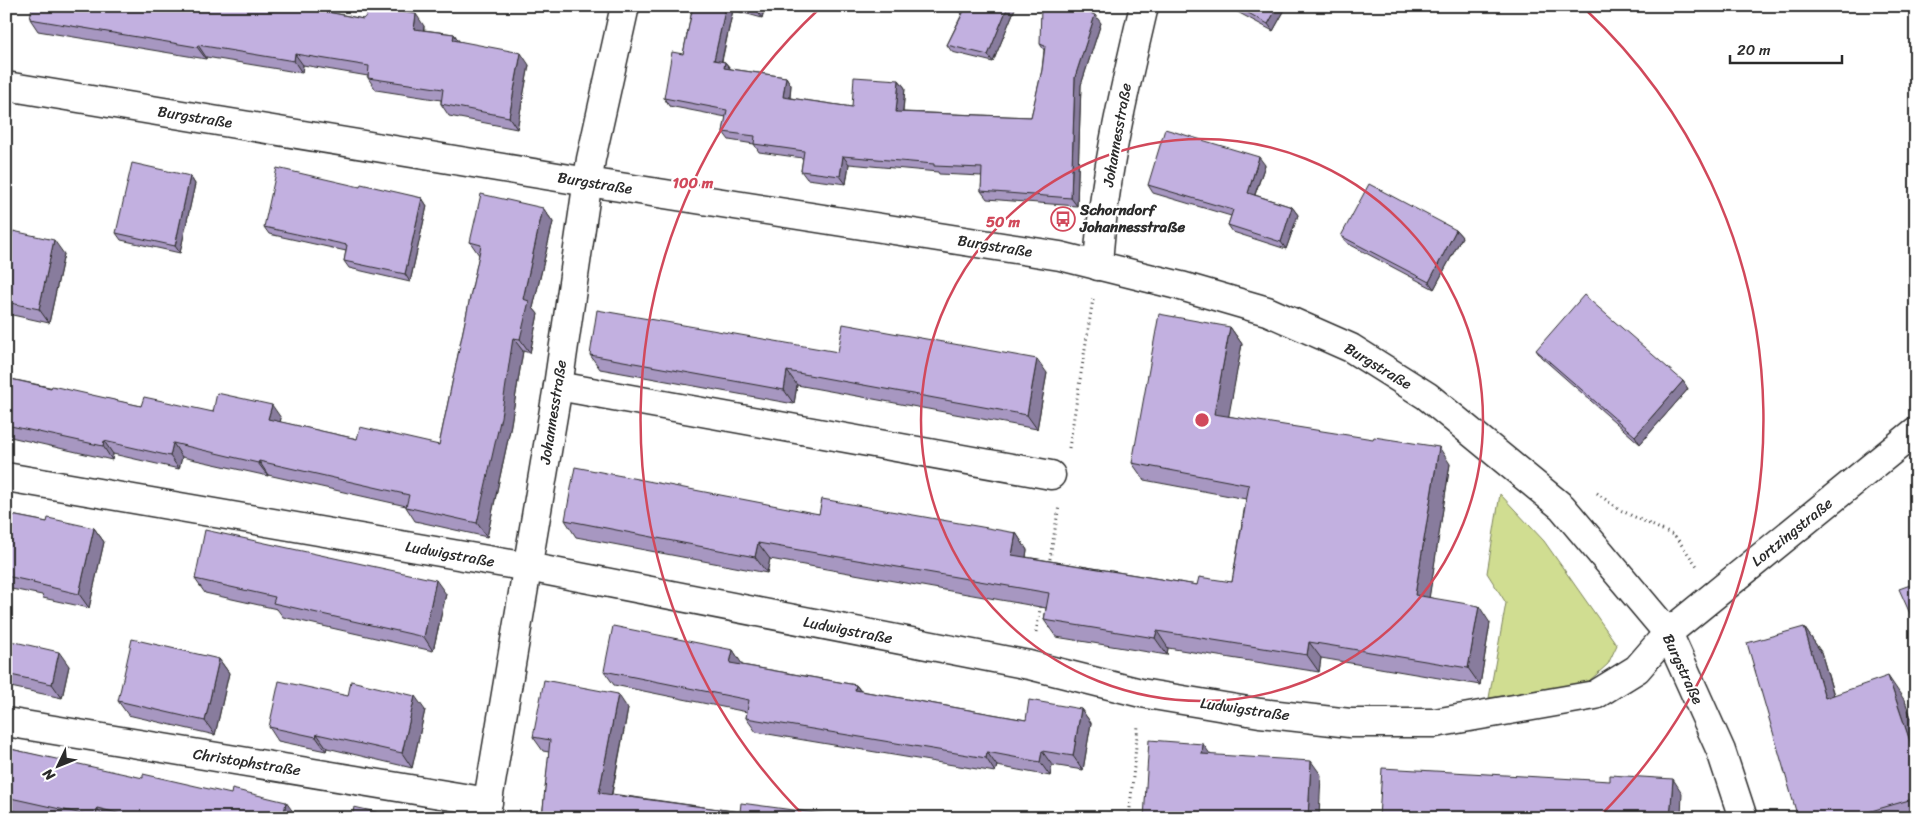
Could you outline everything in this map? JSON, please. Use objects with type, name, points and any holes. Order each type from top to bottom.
[{"type":"street","name":"Johannesstraße","points":[[487,810],[558,386],[594,144],[625,6]]},
{"type":"street","name":"Johannesstraße","points":[[1098,266],[1118,118],[1144,6]]},
{"type":"street","name":"Burgstraße","points":[[6,86],[588,182],[1060,256],[1181,286],[1267,311],[1351,348],[1427,396],[1562,507],[1668,633],[1721,751],[1743,818]]},
{"type":"street","points":[[558,386],[1052,475]]},
{"type":"street","name":"Lortzingstraße","points":[[1668,633],[1916,431]]},
{"type":"street","name":"Ludwigstraße","points":[[6,476],[528,567],[1030,665],[1141,693],[1260,713],[1350,723],[1435,723],[1595,695],[1637,669],[1668,633]]},
{"type":"street","name":"Christophstraße","points":[[6,722],[487,810]]},
{"type":"path","points":[[1129,818],[1141,693]]},
{"type":"green space","points":[[1500,494],[1544,541],[1617,645],[1608,664],[1588,682],[1489,698],[1506,603],[1487,573]]},
{"type":"building","points":[[32,6],[303,6],[363,19],[375,6],[396,6],[402,12],[416,14],[414,29],[454,34],[453,40],[521,53],[509,117],[441,104],[443,89],[368,78],[369,66],[295,54],[294,61],[30,19]]},
{"type":"building","points":[[693,6],[726,6],[714,60],[725,62],[724,68],[786,77],[783,97],[852,107],[854,77],[899,80],[896,112],[1031,117],[1042,70],[1045,46],[1040,44],[1041,6],[1071,6],[1095,15],[1075,77],[1071,198],[981,191],[982,168],[934,166],[934,164],[843,156],[840,176],[801,171],[804,151],[754,144],[755,136],[723,132],[727,110],[664,98],[672,52],[683,54]]},
{"type":"building","points":[[743,6],[757,6],[756,10]]},
{"type":"building","points":[[957,6],[1008,6],[988,55],[947,45],[964,11]]},
{"type":"building","points":[[1236,6],[1278,6],[1268,24]]},
{"type":"building","points":[[1165,129],[1259,157],[1248,193],[1292,207],[1281,242],[1228,225],[1233,210],[1148,185]]},
{"type":"building","points":[[132,163],[190,176],[175,246],[116,233]]},
{"type":"building","points":[[277,168],[360,187],[361,184],[422,198],[405,274],[344,261],[347,245],[264,227]]},
{"type":"building","points":[[1369,184],[1456,230],[1429,282],[1341,236]]},
{"type":"building","points":[[481,194],[543,208],[523,299],[529,301],[520,339],[513,338],[501,417],[477,523],[406,507],[409,495],[173,443],[170,456],[104,441],[103,446],[6,425],[6,378],[51,388],[52,386],[141,406],[144,397],[213,412],[217,393],[272,405],[268,419],[357,439],[360,427],[439,445],[481,245],[470,242]]},
{"type":"building","points":[[13,231],[54,240],[39,309],[6,302],[6,264]]},
{"type":"building","points":[[1584,295],[1683,381],[1635,436],[1536,350]]},
{"type":"building","points":[[597,310],[838,352],[843,324],[1037,359],[1027,415],[787,371],[784,390],[590,355]]},
{"type":"building","points":[[1159,314],[1230,327],[1214,414],[1373,439],[1374,437],[1439,447],[1415,595],[1479,606],[1468,668],[1309,642],[1307,655],[1157,631],[1155,638],[1044,620],[1049,593],[758,543],[755,557],[565,520],[575,467],[819,514],[822,499],[1016,533],[1012,555],[1197,585],[1199,577],[1232,582],[1249,485],[1132,463]]},
{"type":"building","points":[[6,514],[47,522],[48,518],[94,528],[79,594],[6,576]]},
{"type":"building","points":[[205,530],[436,580],[424,637],[273,603],[275,597],[195,579]]},
{"type":"building","points":[[1916,583],[1916,627],[1899,589]]},
{"type":"building","points":[[613,626],[733,650],[730,663],[856,685],[855,690],[1026,720],[1029,700],[1081,709],[1073,756],[1042,751],[1040,762],[987,752],[986,758],[746,718],[749,700],[604,671]]},
{"type":"building","points":[[1804,627],[1825,698],[1888,676],[1916,759],[1916,798],[1847,818],[1798,818],[1747,643]]},
{"type":"building","points":[[132,639],[219,659],[205,721],[118,701]]},
{"type":"building","points":[[6,640],[59,652],[52,684],[6,674]]},
{"type":"building","points":[[544,680],[618,694],[599,793],[740,812],[741,803],[852,818],[542,818],[550,740],[533,737]]},
{"type":"building","points":[[279,681],[348,696],[351,681],[415,696],[402,753],[317,734],[316,737],[269,727]]},
{"type":"building","points":[[1149,740],[1203,744],[1202,754],[1311,761],[1308,818],[1144,818]]},
{"type":"building","points":[[6,748],[143,778],[143,774],[231,794],[232,789],[286,802],[283,818],[138,818],[97,808],[96,817],[6,797]]},
{"type":"building","points":[[1382,768],[1610,781],[1610,775],[1673,779],[1670,818],[1379,818]]},
{"type":"building","points":[[354,807],[403,818],[352,818]]},
{"type":"place","name":"Schorndorf Johannesstraße","points":[[1063,219]]}]
